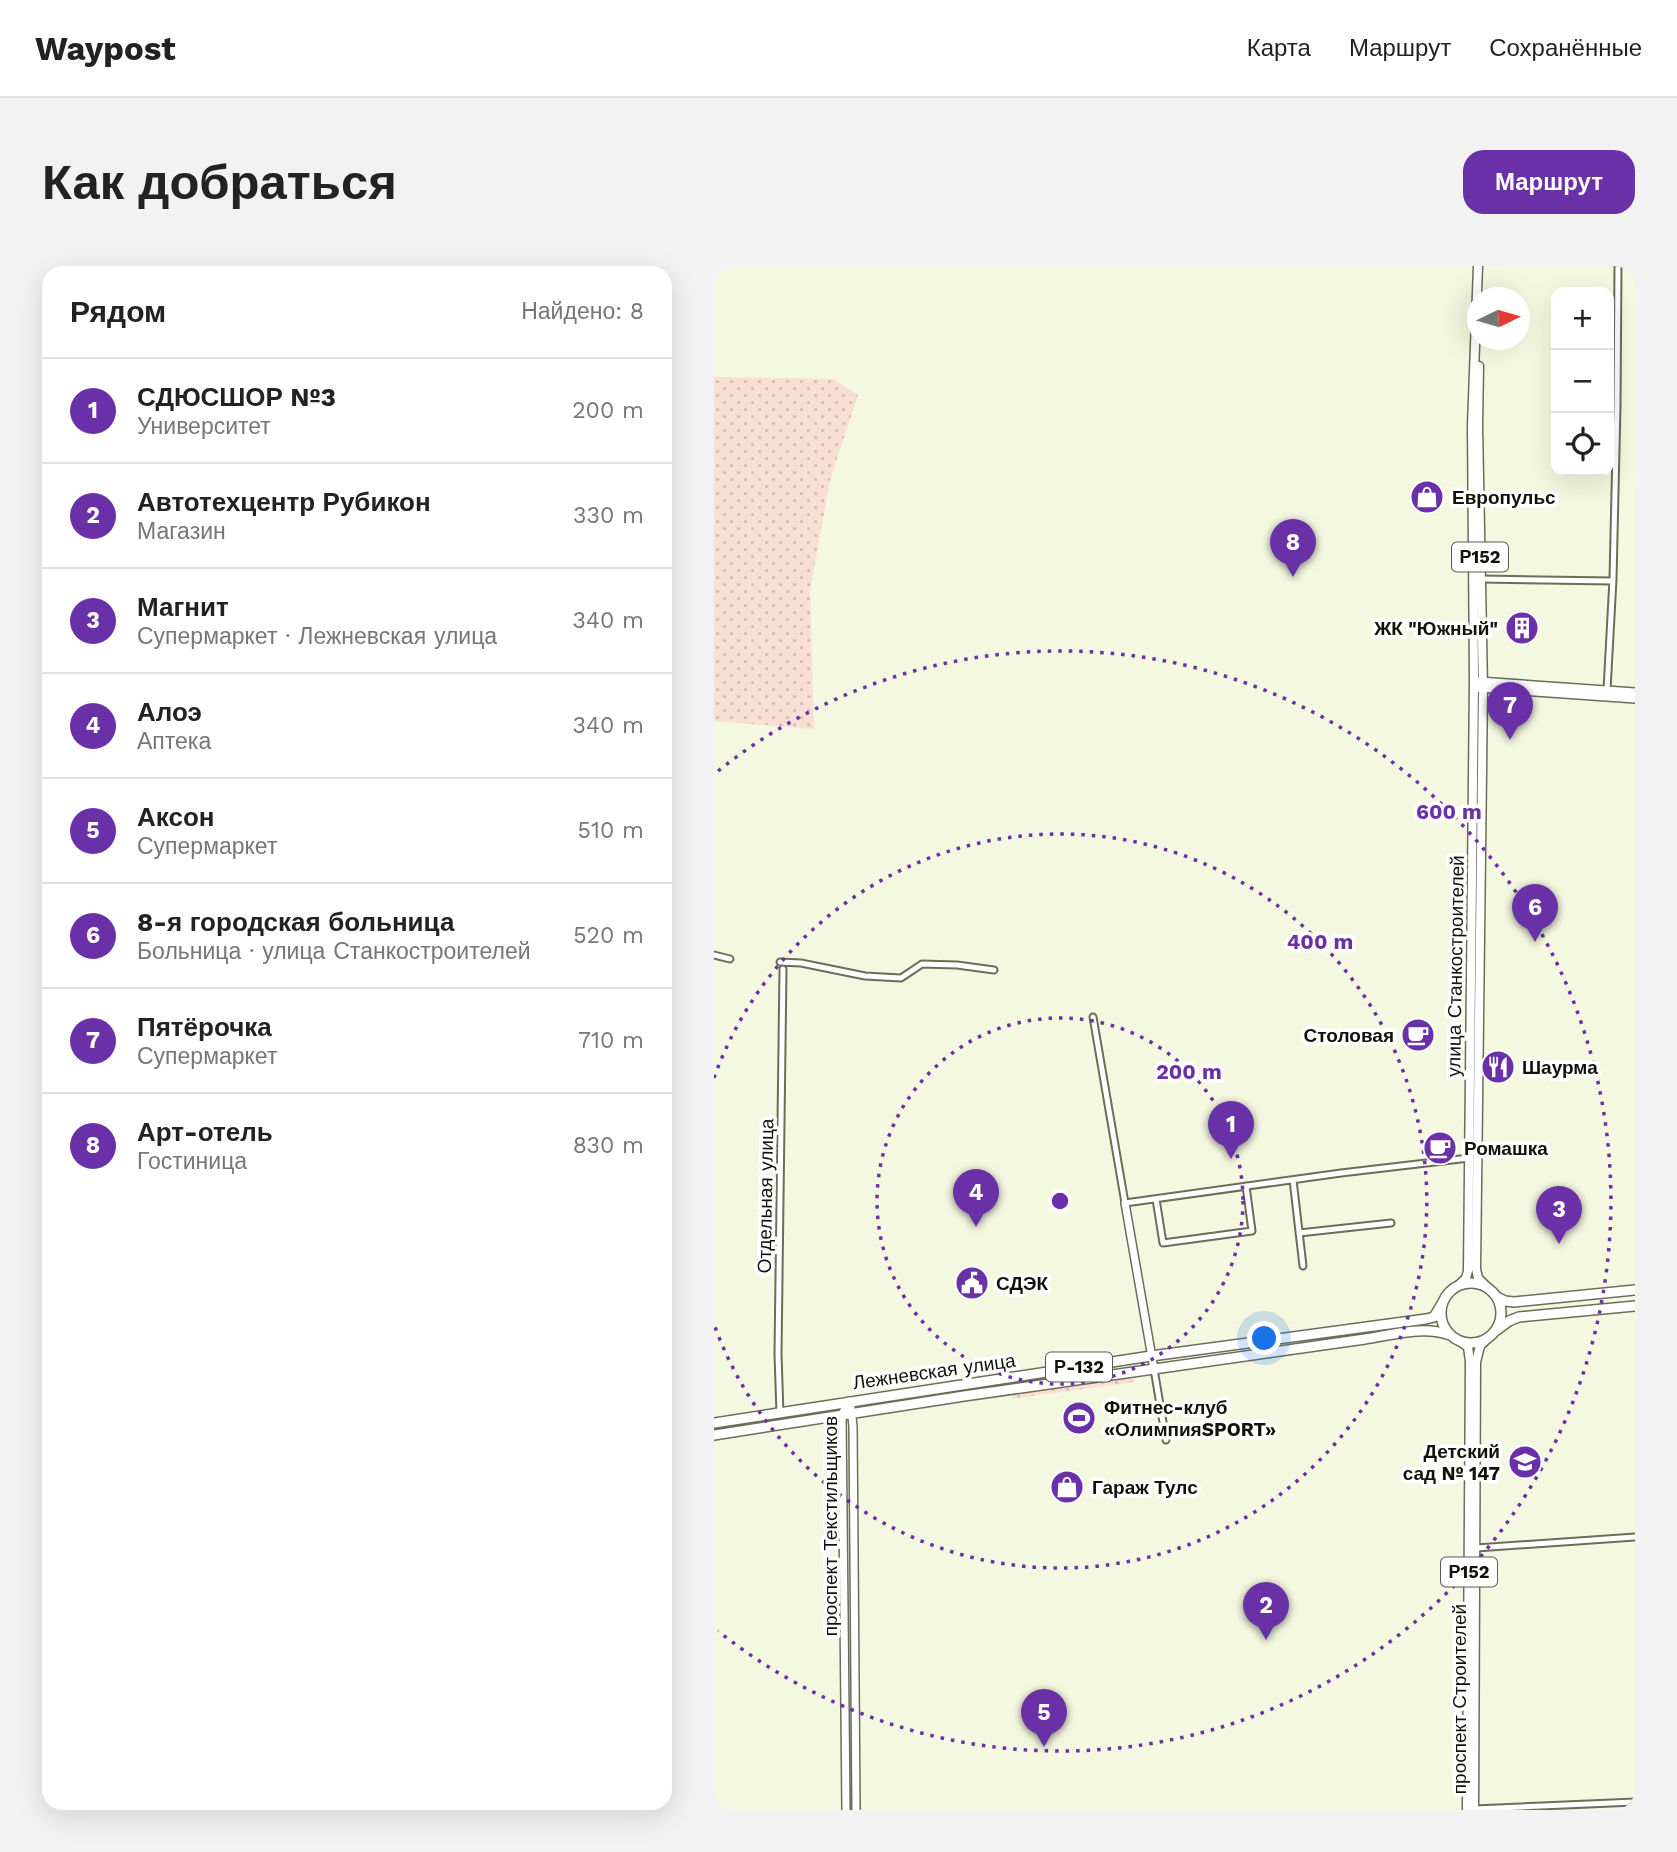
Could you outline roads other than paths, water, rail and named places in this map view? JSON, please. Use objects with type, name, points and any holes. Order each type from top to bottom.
[{"type":"highway","points":[[1635,1290],[1519,1302],[1505,1301],[1477,1284],[1459,1285],[1443,1302],[1442,1320],[1450,1335],[1460,1341],[1475,1343],[1487,1339],[1505,1323],[1516,1318],[1635,1306]]},
{"type":"highway","points":[[1492,1292],[1499,1302],[1501,1313],[1496,1331]]},
{"type":"highway","name":"Лежневская улица","points":[[714,1423],[1152,1356],[1426,1320],[1434,1317],[1443,1302]]},
{"type":"highway","name":"Лежневская улица","points":[[714,1435],[1427,1330],[1450,1335]]},
{"type":"main road","name":"улица Станкостроителей","points":[[1480,266],[1480,287]]},
{"type":"main road","name":"улица Станкостроителей","points":[[1480,266],[1472,425],[1478,684],[1476,1269],[1478,1278],[1492,1292]]},
{"type":"main road","name":"улица Станкостроителей","points":[[1459,1285],[1468,1274],[1480,579],[1479,350]]},
{"type":"main road","points":[[1478,684],[1623,694],[1635,692]]},
{"type":"main road","points":[[1623,694],[1635,699]]},
{"type":"main road","points":[[1125,1203],[1154,1369]]},
{"type":"main road","name":"проспект Строителей","points":[[1467,1810],[1476,1358],[1480,1346],[1487,1339]]},
{"type":"main road","name":"проспект Строителей","points":[[1460,1341],[1468,1347],[1470,1362],[1474,1810]]},
{"type":"main road","name":"проспект Текстильщиков","points":[[846,1810],[849,1401]]},
{"type":"main road","name":"проспект Текстильщиков","points":[[847,1414],[856,1810]]},
{"type":"street","points":[[1606,693],[1613,581],[1618,266]]},
{"type":"street","points":[[1480,579],[1613,581]]},
{"type":"street","points":[[714,955],[730,959]]},
{"type":"street","name":"Отдельная улица","points":[[781,1424],[778,1354],[782,966],[801,963],[865,976],[901,978],[922,964],[994,970]]},
{"type":"street","points":[[1093,1017],[1125,1203],[1469,1158]]},
{"type":"street","points":[[1293,1180],[1303,1266]]},
{"type":"street","points":[[1156,1199],[1163,1243],[1252,1231],[1247,1186]]},
{"type":"street","points":[[1299,1233],[1391,1223]]},
{"type":"street","points":[[1154,1369],[1166,1440]]},
{"type":"street","points":[[1472,1548],[1635,1537]]},
{"type":"street","points":[[1474,1810],[1635,1802]]},
{"type":"place","name":"Европульс","points":[[1427,497]]},
{"type":"place","name":"Арт-отель","points":[[1293,577]]},
{"type":"place","name":"ЖК \"Южный\"","points":[[1522,628]]},
{"type":"place","name":"Пятёрочка","points":[[1510,740]]},
{"type":"place","name":"8-я городская больница","points":[[1535,942]]},
{"type":"place","name":"Столовая","points":[[1418,1035]]},
{"type":"place","name":"Шаурма","points":[[1498,1067]]},
{"type":"place","name":"Ромашка","points":[[1440,1148]]},
{"type":"place","name":"СДЮСШОР №3","points":[[1231,1159]]},
{"type":"place","name":"Алоэ","points":[[976,1227]]},
{"type":"place","name":"Магнит","points":[[1559,1244]]},
{"type":"place","name":"СДЭК","points":[[972,1283]]},
{"type":"place","name":"Фитнес-клуб «ОлимпияSPORT»","points":[[1079,1418]]},
{"type":"place","name":"Детский сад № 147","points":[[1525,1462]]},
{"type":"place","name":"Гараж Тулс","points":[[1067,1487]]},
{"type":"place","name":"Автотехцентр Рубикон","points":[[1266,1640]]},
{"type":"place","name":"Аксон","points":[[1044,1747]]}]
